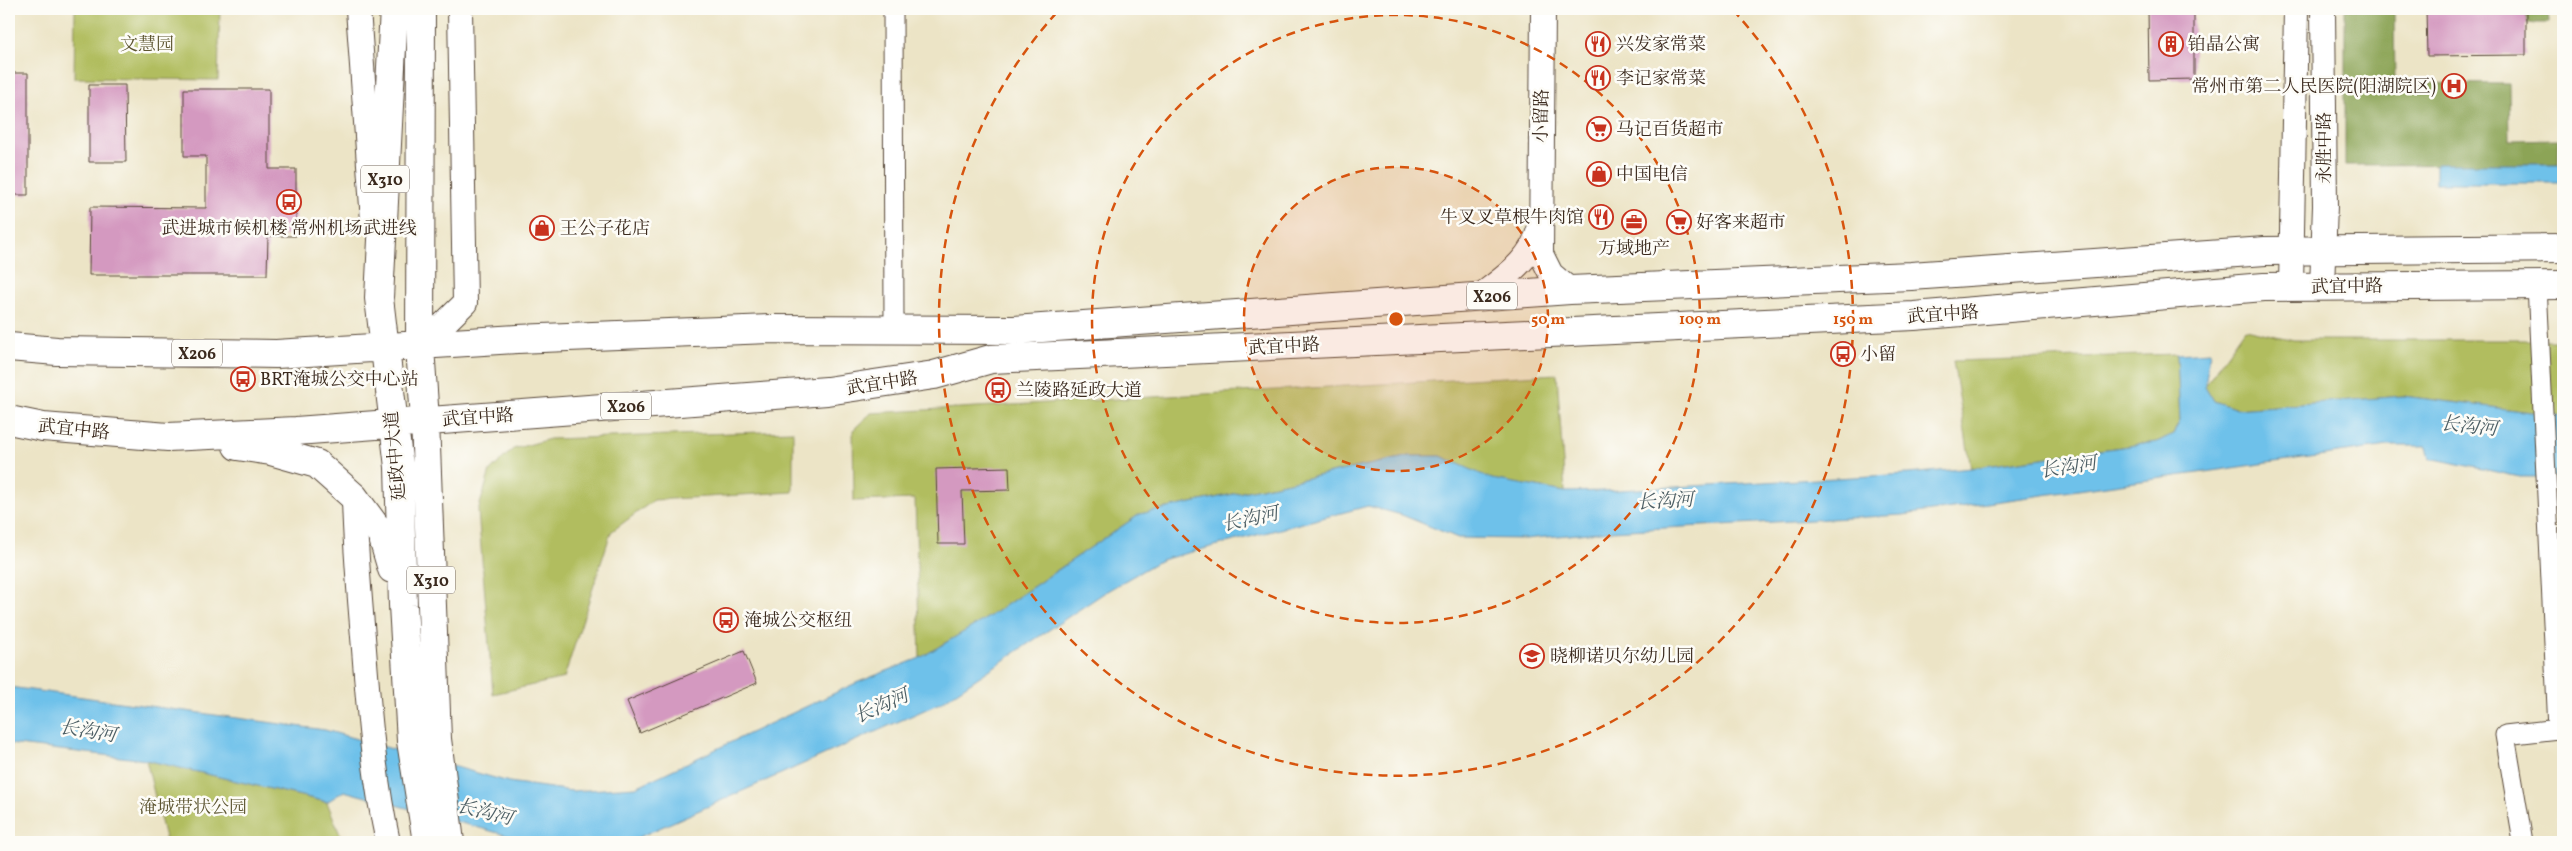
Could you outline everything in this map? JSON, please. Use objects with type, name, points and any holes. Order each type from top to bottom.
[{"type":"main road","name":"延政中大道","points":[[394,9],[379,298],[399,467],[403,605],[438,841]]},
{"type":"main road","name":"延政中大道","points":[[421,9],[420,347],[425,420],[424,740]]},
{"type":"main road","name":"武宜中路","points":[[9,347],[57,351],[276,354],[420,347],[517,339],[740,330],[1014,330],[1319,310],[1570,290],[1911,276],[2322,248],[2563,248]]},
{"type":"main road","name":"武宜中路","points":[[9,420],[43,427],[168,437],[296,431],[425,420],[827,392],[934,375],[992,359],[1914,316],[2264,287],[2550,285]]},
{"type":"main road","points":[[168,437],[271,451],[318,464],[354,497],[382,535],[403,605]]},
{"type":"street","points":[[358,9],[379,298]]},
{"type":"street","points":[[420,347],[465,303],[460,9]]},
{"type":"street","points":[[893,9],[894,329]]},
{"type":"street","name":"小留路","points":[[1543,9],[1541,254],[1551,274],[1570,290]]},
{"type":"street","name":"永胜中路","points":[[2291,287],[2296,9]]},
{"type":"street","name":"永胜中路","points":[[2322,287],[2325,206],[2323,9]]},
{"type":"street","name":"小留路","points":[[1479,297],[1514,269],[1535,244],[1540,223]]},
{"type":"street","points":[[2523,842],[2505,735],[2558,729],[2543,398],[2550,285]]},
{"type":"street","points":[[354,497],[355,535],[370,732],[378,796],[388,842]]},
{"type":"green space","name":"文慧园","points":[[75,9],[220,9],[218,80],[74,78]]},
{"type":"green space","points":[[2345,9],[2394,9],[2395,83],[2509,84],[2510,140],[2559,139],[2558,164],[2345,165]]},
{"type":"green space","points":[[2526,9],[2548,9],[2549,23],[2526,23]]},
{"type":"green space","points":[[2245,329],[2294,340],[2563,340],[2563,416],[2403,396],[2237,409],[2214,401],[2205,386]]},
{"type":"green space","points":[[2177,354],[2180,421],[2173,434],[2157,442],[1971,468],[1953,361]]},
{"type":"green space","points":[[1557,374],[1565,492],[1491,479],[1441,456],[1410,456],[1140,514],[987,618],[920,658],[915,499],[854,501],[853,430],[871,413]]},
{"type":"green space","points":[[793,431],[793,492],[654,500],[611,532],[564,678],[493,694],[478,511],[490,471],[513,449],[550,439]]},
{"type":"green space","name":"淹城带状公园","points":[[146,760],[327,802],[343,842],[166,842]]},
{"type":"water","points":[[2436,164],[2563,164],[2563,183],[2436,183]]},
{"type":"water","name":"长沟河","points":[[2210,352],[2205,386],[2214,401],[2237,409],[2403,396],[2563,416],[2563,477],[2520,477],[2430,458],[2427,446],[2387,446],[1903,515],[1610,531],[1525,539],[1458,538],[1402,515],[1368,506],[1161,560],[1107,591],[940,703],[628,842],[531,842],[344,791],[327,802],[146,760],[9,744],[9,687],[325,730],[509,782],[572,791],[636,787],[856,683],[920,658],[987,618],[1140,514],[1410,456],[1441,456],[1492,479],[1565,492],[1908,474],[1971,468],[2157,442],[2173,434],[2180,421],[2177,354]]},
{"type":"building","name":"铂晶公寓","points":[[2148,9],[2194,9],[2194,79],[2149,80]]},
{"type":"building","points":[[2426,9],[2526,9],[2526,55],[2427,56]]},
{"type":"building","points":[[9,73],[28,73],[28,195],[9,195]]},
{"type":"building","points":[[89,85],[125,85],[126,162],[89,162]]},
{"type":"building","points":[[184,89],[269,89],[269,169],[296,169],[296,236],[268,236],[267,275],[89,275],[90,207],[206,208],[206,156],[184,156]]},
{"type":"building","points":[[1009,467],[1010,490],[962,491],[964,544],[938,544],[936,469]]},
{"type":"building","points":[[744,651],[757,683],[640,733],[627,701]]},
{"type":"place","name":"兴发家常菜","points":[[1598,44]]},
{"type":"place","name":"铂晶公寓","points":[[2171,44]]},
{"type":"place","name":"李记家常菜","points":[[1598,78]]},
{"type":"place","name":"常州市第二人民医院(阳湖院区)","points":[[2454,86]]},
{"type":"place","name":"马记百货超市","points":[[1599,129]]},
{"type":"place","name":"中国电信","points":[[1599,174]]},
{"type":"place","name":"武进城市候机楼 常州机场武进线","points":[[289,202]]},
{"type":"place","name":"牛叉叉草根牛肉馆","points":[[1601,217]]},
{"type":"place","name":"万域地产","points":[[1634,222]]},
{"type":"place","name":"好客来超市","points":[[1679,222]]},
{"type":"place","name":"王公子花店","points":[[542,228]]},
{"type":"place","name":"小留","points":[[1843,354]]},
{"type":"place","name":"BRT淹城公交中心站","points":[[243,379]]},
{"type":"place","name":"兰陵路延政大道","points":[[998,390]]},
{"type":"place","name":"淹城公交枢纽","points":[[726,620]]},
{"type":"place","name":"晓柳诺贝尔幼儿园","points":[[1532,656]]}]
